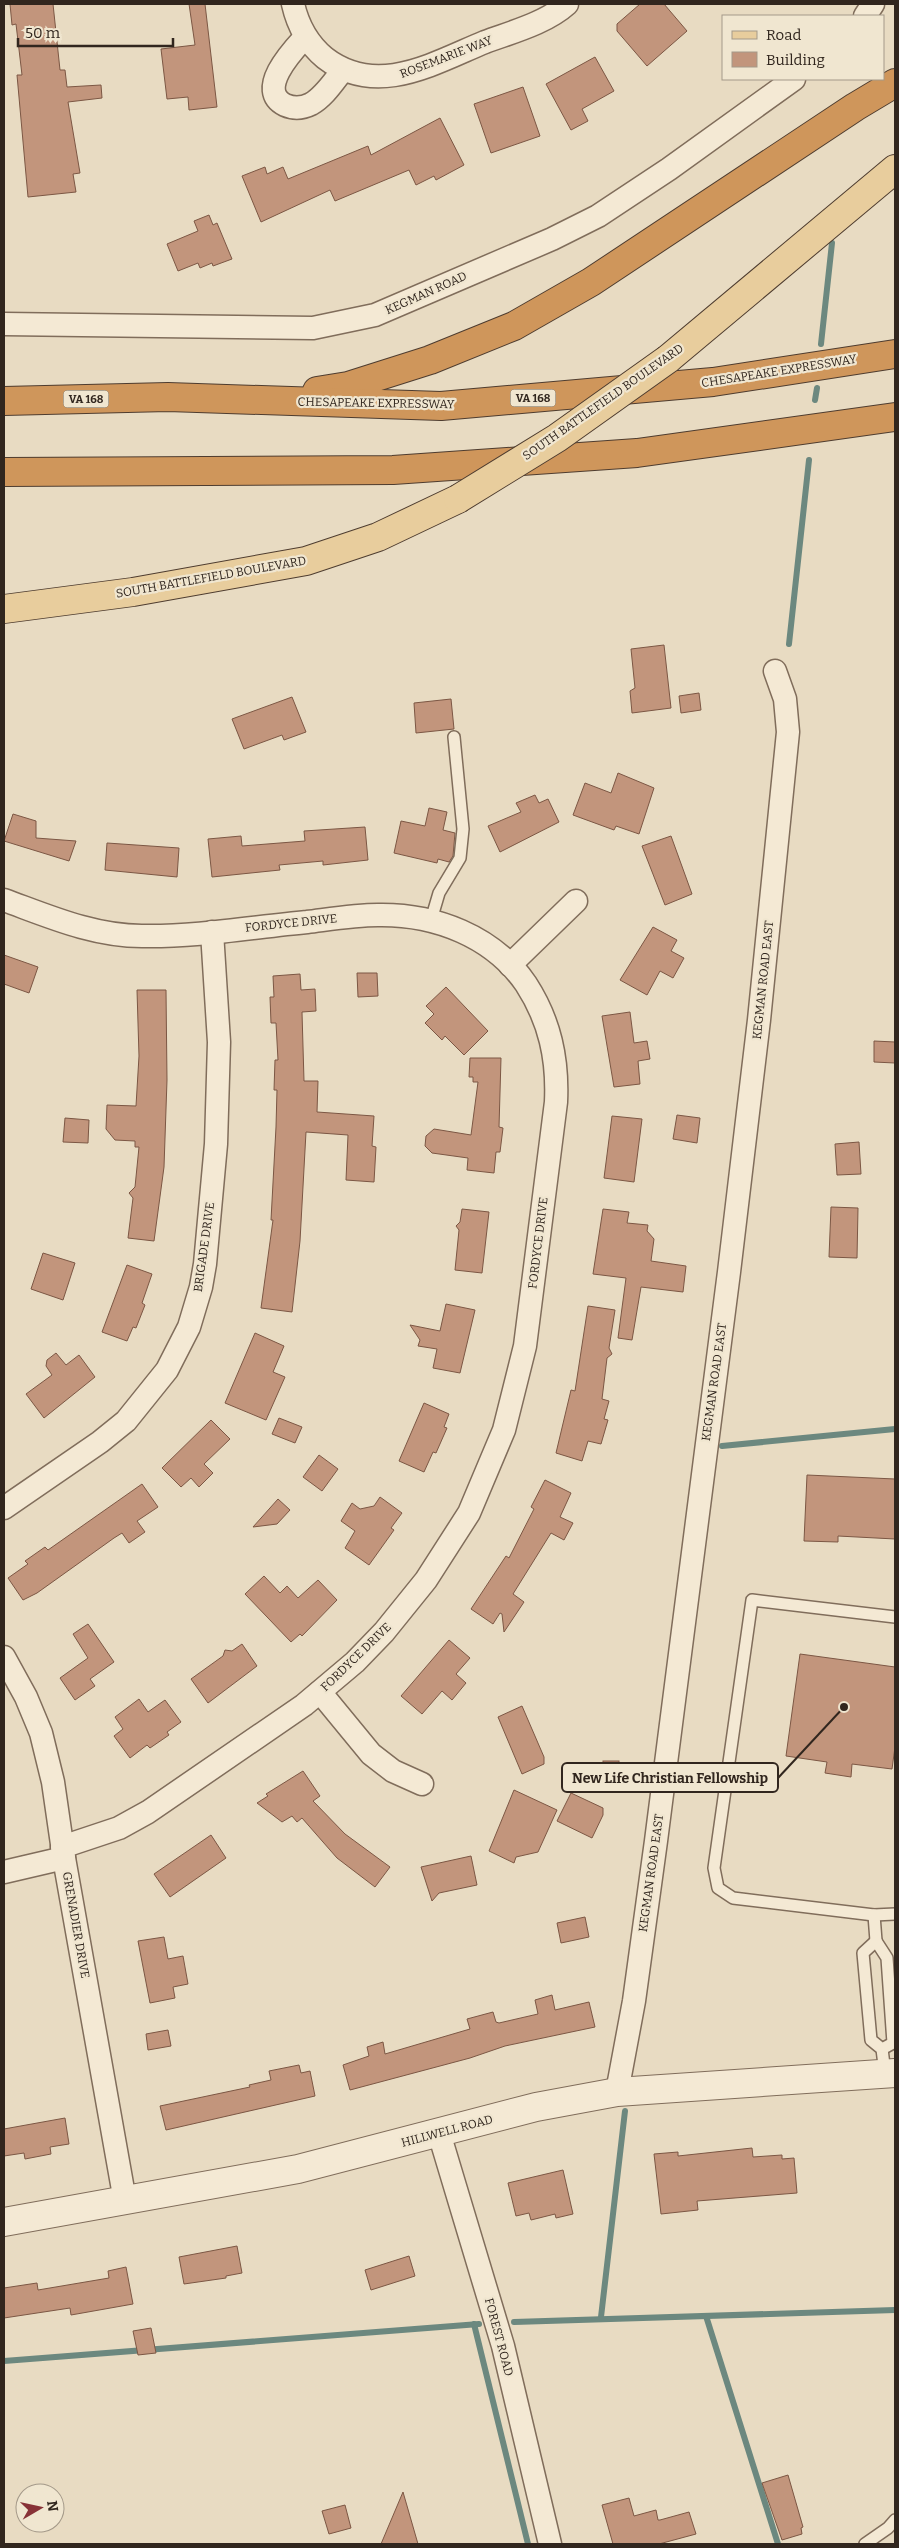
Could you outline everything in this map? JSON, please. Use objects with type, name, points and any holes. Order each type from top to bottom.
[{"type":"highway","points":[[168,397],[315,391],[348,386],[430,360],[492,337],[591,282],[855,107],[895,83]]},
{"type":"highway","name":"CHESAPEAKE EXPRESSWAY","points":[[4,401],[168,397],[441,406],[713,382],[895,354]]},
{"type":"highway","points":[[4,472],[393,470],[637,453],[895,417]]},
{"type":"main road","name":"SOUTH BATTLEFIELD BOULEVARD","points":[[4,609],[133,592],[306,561],[378,536],[458,499],[557,438],[668,358],[895,169]]},
{"type":"street","name":"ROSEMARIE WAY","points":[[293,4],[305,36],[320,54],[344,70],[372,77],[402,75],[533,23],[555,13],[567,4]]},
{"type":"street","points":[[866,15],[874,4]]},
{"type":"street","points":[[305,36],[279,69],[275,82],[276,93],[281,103],[291,108],[313,103],[344,70]]},
{"type":"street","name":"KEGMAN ROAD","points":[[4,324],[313,328],[375,315],[552,239],[598,216],[669,169],[793,80]]},
{"type":"street","name":"KEGMAN ROAD EAST","points":[[617,2092],[634,2001],[656,1842],[759,1020],[788,732],[785,699],[776,671]]},
{"type":"street","name":"FORDYCE DRIVE","points":[[4,900],[81,927],[122,935],[170,936],[377,914],[405,915],[444,923],[478,939],[510,965],[535,998],[547,1022],[557,1076],[556,1102],[526,1346],[510,1410],[504,1430],[469,1513],[426,1580],[384,1632],[320,1692],[148,1812],[119,1828],[63,1853],[4,1872]]},
{"type":"street","points":[[510,965],[576,901]]},
{"type":"street","name":"BRIGADE DRIVE","points":[[4,1508],[100,1442],[126,1420],[167,1370],[189,1326],[201,1287],[205,1264],[216,1144],[219,1042],[212,932]]},
{"type":"street","name":"GRENADIER DRIVE","points":[[4,1657],[26,1697],[41,1733],[53,1782],[63,1853],[125,2201]]},
{"type":"street","points":[[320,1692],[371,1754],[392,1771],[422,1784]]},
{"type":"street","name":"HILLWELL ROAD","points":[[4,2222],[298,2168],[536,2107],[617,2092],[887,2065]]},
{"type":"street","name":"FOREST ROAD","points":[[439,2133],[503,2346],[550,2544]]},
{"type":"lane","points":[[431,920],[439,893],[460,858],[463,829],[454,737]]},
{"type":"lane","points":[[895,1617],[752,1600],[714,1868],[718,1888],[733,1898],[874,1915],[895,1914]]},
{"type":"lane","points":[[874,1915],[876,1941],[887,1958],[893,2043],[887,2065]]},
{"type":"lane","points":[[876,1941],[863,1953],[871,2040],[887,2065]]},
{"type":"lane","points":[[865,2544],[888,2528],[895,2520]]},
{"type":"building","points":[[10,4],[53,4],[60,70],[65,70],[67,87],[101,85],[102,98],[68,102],[80,173],[73,174],[76,192],[28,197],[17,75],[22,75],[16,24],[12,25]]},
{"type":"building","points":[[189,4],[205,4],[217,107],[189,110],[188,97],[167,99],[161,49],[195,45]]},
{"type":"building","points":[[640,4],[664,4],[687,31],[647,66],[617,31],[617,24]]},
{"type":"building","points":[[595,57],[614,91],[582,109],[588,121],[571,130],[546,84]]},
{"type":"building","points":[[523,87],[540,136],[491,153],[474,104]]},
{"type":"building","points":[[440,118],[464,165],[436,180],[434,176],[416,185],[409,170],[335,201],[330,190],[261,222],[242,176],[265,167],[267,174],[283,167],[288,179],[368,146],[371,155]]},
{"type":"building","points":[[209,215],[213,225],[217,223],[232,259],[213,266],[212,263],[200,268],[198,263],[178,271],[167,244],[198,231],[194,221]]},
{"type":"building","points":[[664,645],[671,708],[632,713],[630,691],[635,688],[631,649]]},
{"type":"building","points":[[699,693],[701,710],[681,713],[679,696]]},
{"type":"building","points":[[292,697],[306,732],[284,740],[282,735],[244,749],[232,719]]},
{"type":"building","points":[[451,699],[454,729],[416,733],[414,703]]},
{"type":"building","points":[[618,773],[654,788],[639,834],[616,826],[614,830],[573,815],[585,783],[611,793]]},
{"type":"building","points":[[535,795],[539,803],[548,799],[559,822],[500,852],[488,826],[521,812],[516,803]]},
{"type":"building","points":[[429,808],[447,812],[443,830],[455,833],[453,856],[449,862],[438,859],[437,863],[394,853],[401,821],[425,826]]},
{"type":"building","points":[[13,814],[36,821],[36,838],[76,841],[69,861],[4,841]]},
{"type":"building","points":[[365,827],[368,860],[323,865],[323,861],[279,865],[280,870],[212,877],[208,839],[241,836],[242,846],[305,841],[304,831]]},
{"type":"building","points":[[671,836],[692,894],[665,905],[642,846]]},
{"type":"building","points":[[107,843],[179,848],[177,877],[105,870]]},
{"type":"building","points":[[653,927],[677,940],[671,951],[684,958],[673,978],[660,971],[647,995],[620,980]]},
{"type":"building","points":[[4,955],[38,967],[29,993],[4,984]]},
{"type":"building","points":[[357,973],[377,973],[378,996],[358,997]]},
{"type":"building","points":[[300,974],[301,990],[315,989],[316,1011],[302,1012],[304,1081],[318,1081],[317,1112],[374,1116],[372,1146],[376,1147],[374,1182],[346,1180],[348,1135],[306,1132],[300,1241],[292,1312],[261,1308],[273,1220],[271,1220],[277,1090],[274,1090],[275,1060],[278,1060],[276,1023],[271,1023],[270,997],[274,997],[273,976]]},
{"type":"building","points":[[446,987],[488,1031],[464,1055],[445,1036],[442,1040],[425,1023],[434,1014],[426,1006]]},
{"type":"building","points":[[137,990],[166,990],[167,1080],[164,1167],[154,1241],[128,1238],[133,1198],[129,1193],[135,1187],[139,1147],[135,1147],[135,1141],[115,1140],[106,1129],[107,1105],[136,1106],[139,1056]]},
{"type":"building","points":[[630,1012],[634,1043],[647,1041],[650,1059],[638,1061],[640,1084],[614,1087],[602,1016]]},
{"type":"building","points":[[874,1041],[895,1042],[895,1063],[874,1062]]},
{"type":"building","points":[[470,1058],[501,1058],[499,1127],[503,1128],[500,1152],[496,1152],[494,1173],[467,1170],[468,1158],[432,1153],[425,1146],[426,1136],[434,1129],[471,1135],[478,1082],[473,1082],[473,1077],[469,1077]]},
{"type":"building","points":[[677,1115],[700,1118],[697,1143],[673,1139]]},
{"type":"building","points":[[612,1116],[642,1119],[634,1182],[604,1178]]},
{"type":"building","points":[[65,1118],[89,1120],[88,1143],[63,1142]]},
{"type":"building","points":[[859,1142],[861,1174],[837,1175],[835,1144]]},
{"type":"building","points":[[831,1207],[858,1208],[857,1258],[829,1257]]},
{"type":"building","points":[[462,1209],[489,1212],[482,1273],[455,1270],[459,1230],[456,1226],[460,1222]]},
{"type":"building","points":[[603,1209],[629,1212],[627,1223],[648,1225],[647,1231],[654,1239],[651,1261],[686,1266],[683,1292],[641,1287],[632,1340],[618,1338],[626,1278],[593,1274]]},
{"type":"building","points":[[43,1253],[75,1263],[63,1300],[31,1289]]},
{"type":"building","points":[[127,1265],[152,1274],[142,1303],[145,1305],[136,1328],[133,1327],[127,1341],[102,1332]]},
{"type":"building","points":[[446,1304],[475,1310],[460,1373],[433,1368],[437,1349],[418,1346],[420,1340],[410,1325],[440,1331]]},
{"type":"building","points":[[588,1306],[615,1310],[609,1348],[612,1354],[607,1358],[602,1399],[609,1401],[604,1419],[608,1420],[601,1444],[588,1441],[582,1461],[556,1453],[571,1390],[575,1391]]},
{"type":"building","points":[[255,1333],[284,1346],[273,1372],[285,1377],[266,1420],[225,1403]]},
{"type":"building","points":[[56,1353],[66,1365],[79,1355],[95,1377],[44,1418],[26,1394],[52,1375],[46,1366],[47,1360]]},
{"type":"building","points":[[424,1403],[449,1414],[444,1427],[447,1428],[436,1453],[433,1452],[424,1472],[399,1461]]},
{"type":"building","points":[[279,1418],[302,1427],[295,1443],[272,1434]]},
{"type":"building","points":[[211,1420],[230,1439],[204,1464],[213,1473],[199,1487],[191,1478],[181,1487],[162,1468]]},
{"type":"building","points":[[319,1455],[338,1469],[322,1491],[303,1477]]},
{"type":"building","points":[[807,1475],[895,1479],[895,1539],[838,1536],[838,1542],[804,1541]]},
{"type":"building","points":[[545,1480],[571,1493],[560,1517],[573,1523],[564,1540],[551,1533],[513,1594],[524,1602],[504,1632],[502,1614],[500,1613],[493,1624],[471,1609],[506,1556],[509,1558],[534,1509],[531,1507]]},
{"type":"building","points":[[142,1484],[158,1507],[137,1521],[145,1532],[129,1543],[122,1533],[37,1593],[23,1600],[8,1578],[28,1564],[25,1561],[45,1547],[48,1550]]},
{"type":"building","points":[[380,1497],[402,1513],[391,1528],[394,1530],[369,1565],[345,1548],[355,1531],[341,1521],[352,1503],[360,1509],[374,1506]]},
{"type":"building","points":[[278,1499],[290,1510],[277,1524],[253,1527]]},
{"type":"building","points":[[264,1576],[280,1593],[287,1586],[298,1598],[318,1580],[337,1600],[302,1636],[300,1634],[291,1642],[245,1594]]},
{"type":"building","points":[[88,1624],[114,1662],[90,1679],[95,1686],[75,1700],[60,1678],[88,1658],[73,1634]]},
{"type":"building","points":[[449,1640],[470,1658],[456,1674],[466,1683],[452,1700],[442,1691],[422,1714],[401,1696]]},
{"type":"building","points":[[242,1644],[257,1666],[208,1703],[191,1679],[223,1656],[225,1650],[232,1651]]},
{"type":"building","points":[[800,1654],[895,1667],[895,1747],[892,1769],[852,1764],[851,1777],[825,1773],[827,1762],[786,1756]]},
{"type":"building","points":[[139,1699],[148,1712],[165,1700],[181,1722],[167,1732],[169,1735],[150,1748],[147,1745],[130,1758],[114,1736],[123,1729],[115,1717]]},
{"type":"building","points":[[522,1706],[544,1757],[544,1764],[522,1774],[498,1717]]},
{"type":"building","points":[[603,1761],[619,1761],[619,1778],[603,1778]]},
{"type":"building","points":[[303,1771],[320,1796],[313,1801],[345,1834],[390,1867],[375,1887],[337,1858],[302,1818],[297,1822],[292,1816],[282,1822],[257,1803],[268,1796],[266,1794]]},
{"type":"building","points":[[514,1790],[557,1810],[538,1852],[516,1857],[514,1863],[489,1851]]},
{"type":"building","points":[[571,1793],[603,1808],[603,1815],[592,1838],[557,1821]]},
{"type":"building","points":[[211,1835],[226,1858],[170,1897],[154,1874]]},
{"type":"building","points":[[471,1856],[477,1885],[439,1893],[432,1901],[421,1867]]},
{"type":"building","points":[[585,1917],[589,1937],[561,1943],[557,1923]]},
{"type":"building","points":[[164,1937],[168,1959],[183,1956],[188,1984],[173,1987],[175,1998],[150,2003],[138,1941]]},
{"type":"building","points":[[552,1995],[555,2010],[589,2002],[595,2027],[505,2046],[470,2058],[350,2090],[343,2065],[369,2056],[367,2047],[383,2042],[385,2054],[470,2029],[467,2019],[493,2012],[496,2022],[499,2023],[538,2014],[535,2000]]},
{"type":"building","points":[[168,2030],[171,2046],[148,2050],[146,2034]]},
{"type":"building","points":[[299,2065],[301,2073],[310,2071],[315,2096],[166,2130],[160,2106],[250,2087],[249,2085],[271,2080],[269,2071]]},
{"type":"building","points":[[65,2118],[69,2144],[50,2147],[51,2154],[25,2159],[24,2153],[4,2156],[4,2129]]},
{"type":"building","points":[[752,2148],[753,2157],[782,2155],[782,2159],[794,2158],[797,2193],[697,2201],[698,2210],[661,2214],[654,2154],[678,2152],[678,2156]]},
{"type":"building","points":[[563,2170],[573,2214],[556,2218],[555,2214],[531,2220],[529,2213],[516,2216],[508,2183]]},
{"type":"building","points":[[237,2246],[242,2273],[226,2276],[226,2278],[184,2284],[179,2257]]},
{"type":"building","points":[[409,2256],[415,2276],[371,2290],[365,2270]]},
{"type":"building","points":[[126,2267],[133,2304],[71,2315],[70,2308],[4,2318],[4,2288],[37,2283],[38,2290],[109,2278],[108,2271]]},
{"type":"building","points":[[151,2328],[156,2353],[138,2355],[133,2331]]},
{"type":"building","points":[[788,2475],[803,2527],[801,2528],[802,2534],[782,2540],[762,2483]]},
{"type":"building","points":[[403,2492],[418,2544],[381,2544]]},
{"type":"building","points":[[629,2498],[634,2516],[656,2510],[658,2520],[660,2520],[689,2512],[696,2534],[659,2544],[613,2544],[602,2505]]},
{"type":"building","points":[[345,2505],[351,2528],[329,2534],[322,2511]]},
{"type":"waterway","points":[[821,344],[832,243]]},
{"type":"waterway","points":[[815,400],[817,388]]},
{"type":"waterway","points":[[789,644],[809,460]]},
{"type":"waterway","points":[[722,1446],[895,1429]]},
{"type":"waterway","points":[[601,2317],[625,2111]]},
{"type":"waterway","points":[[514,2322],[895,2310]]},
{"type":"waterway","points":[[706,2316],[778,2544]]},
{"type":"waterway","points":[[474,2324],[528,2544]]},
{"type":"waterway","points":[[4,2361],[479,2324]]},
{"type":"place","name":"New Life Christian Fellowship","points":[[844,1707]]}]
